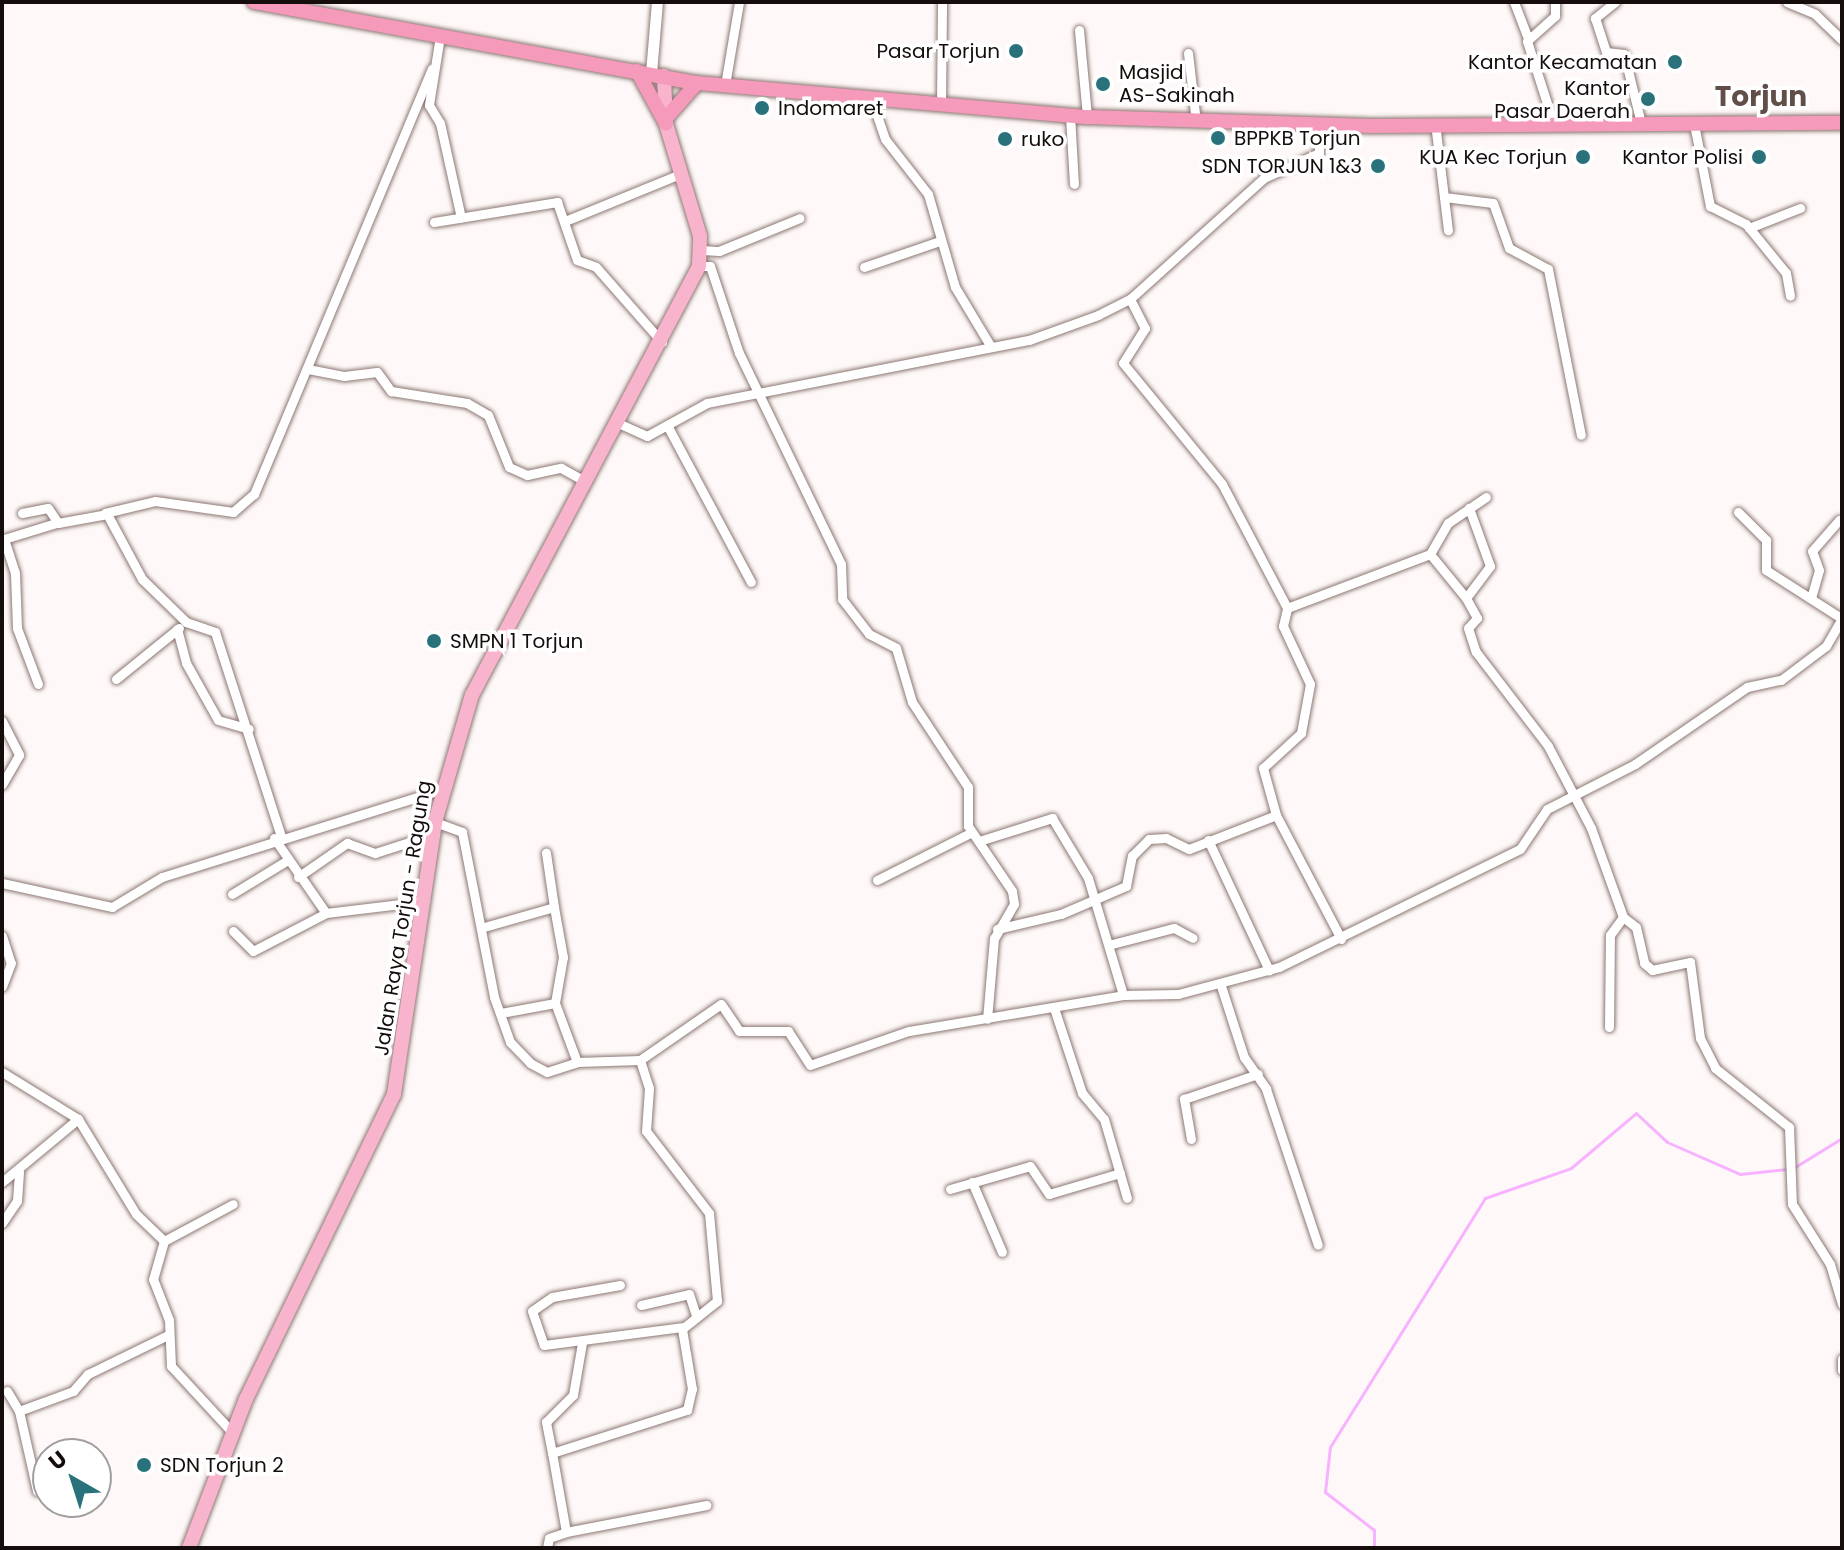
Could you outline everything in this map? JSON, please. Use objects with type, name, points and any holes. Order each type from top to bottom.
[{"type":"highway","points":[[254,2],[697,83],[1087,117],[1319,124],[1842,123]]},
{"type":"highway","points":[[651,73],[666,121]]},
{"type":"highway","points":[[666,121],[697,83]]},
{"type":"main road","points":[[651,73],[678,175],[703,250]]},
{"type":"main road","name":"Jalan Raya Torjun - Ragung","points":[[189,1548],[232,1432],[381,1131],[398,1074],[443,789],[472,695],[662,342],[699,266],[703,250]]},
{"type":"street","points":[[651,73],[657,2]]},
{"type":"street","points":[[725,85],[739,2]]},
{"type":"street","points":[[941,103],[942,2]]},
{"type":"street","points":[[1514,2],[1553,122]]},
{"type":"street","points":[[1527,36],[1555,16],[1555,2]]},
{"type":"street","points":[[1615,2],[1595,18],[1606,52],[1624,54],[1641,123]]},
{"type":"street","points":[[1787,2],[1815,14],[1842,40]]},
{"type":"street","points":[[1079,30],[1087,117]]},
{"type":"street","points":[[38,684],[17,628],[15,573],[4,539],[56,523],[155,501],[233,512],[254,494],[432,69],[440,36]]},
{"type":"street","points":[[1188,53],[1196,122]]},
{"type":"street","points":[[432,69],[429,110],[440,123],[461,218]]},
{"type":"street","points":[[871,98],[885,139],[928,194],[955,287],[991,347]]},
{"type":"street","points":[[1070,115],[1074,184]]},
{"type":"street","points":[[1435,123],[1448,230]]},
{"type":"street","points":[[618,423],[647,436],[707,403],[1062,330],[1130,299],[1264,178],[1319,153],[1319,124]]},
{"type":"street","points":[[1694,124],[1710,206],[1749,228],[1786,273],[1790,296]]},
{"type":"street","points":[[565,221],[678,175]]},
{"type":"street","points":[[1444,197],[1493,203],[1509,248],[1548,269],[1581,435]]},
{"type":"street","points":[[434,222],[553,201],[565,221],[577,260],[596,267],[662,342]]},
{"type":"street","points":[[1749,228],[1800,208]]},
{"type":"street","points":[[703,250],[719,251],[800,218]]},
{"type":"street","points":[[864,267],[940,241]]},
{"type":"street","points":[[699,266],[710,266],[757,393],[841,564],[842,599],[869,634],[896,648],[912,702],[962,774],[972,832],[1014,898],[997,929],[987,1019]]},
{"type":"street","points":[[1130,299],[1145,328],[1123,363],[1222,484],[1287,608],[1283,626],[1310,684],[1301,733],[1263,768],[1276,815],[1341,939]]},
{"type":"street","points":[[308,369],[344,376],[377,372],[391,391],[467,403],[488,415],[509,467],[527,475],[561,468],[586,482]]},
{"type":"street","points":[[667,425],[751,582]]},
{"type":"street","points":[[1287,608],[1430,554],[1442,530],[1486,497]]},
{"type":"street","points":[[22,513],[48,508],[56,523]]},
{"type":"street","points":[[1466,598],[1490,566],[1469,508]]},
{"type":"street","points":[[298,877],[347,843],[375,853],[435,828],[462,832],[510,1042],[530,1063],[547,1072],[577,1062],[640,1060],[721,1004],[739,1031],[788,1031],[810,1065],[864,1042],[987,1019],[1055,1011],[1123,995],[1221,986],[1269,970],[1341,939],[1520,849],[1536,818],[1747,687],[1781,680],[1826,646],[1842,618],[1766,570],[1766,540],[1738,512]]},
{"type":"street","points":[[105,513],[135,571],[186,622],[215,632],[249,729],[278,837],[298,877],[326,913]]},
{"type":"street","points":[[1811,598],[1819,570],[1812,551],[1839,520]]},
{"type":"street","points":[[1430,554],[1466,598],[1477,618],[1468,628],[1476,652],[1548,746],[1572,798],[1591,828],[1623,917],[1636,927],[1648,970],[1690,962],[1706,1051],[1725,1079],[1789,1127],[1792,1204],[1830,1264],[1842,1304]]},
{"type":"street","points":[[116,679],[186,622]]},
{"type":"street","points":[[177,629],[186,663],[218,720],[249,729]]},
{"type":"street","points":[[2,721],[19,755],[2,784]]},
{"type":"street","points":[[2,883],[112,907],[162,877],[217,864],[278,837],[443,789]]},
{"type":"street","points":[[997,929],[1093,902],[1133,879],[1132,856],[1149,839],[1166,838],[1182,849],[1276,815]]},
{"type":"street","points":[[979,841],[1052,818],[1081,865],[1112,944],[1123,995]]},
{"type":"street","points":[[877,880],[972,832]]},
{"type":"street","points":[[1208,840],[1269,970]]},
{"type":"street","points":[[546,853],[563,957],[555,1003],[577,1062]]},
{"type":"street","points":[[232,894],[288,860]]},
{"type":"street","points":[[233,931],[253,951],[326,913],[425,901]]},
{"type":"street","points":[[484,927],[554,907]]},
{"type":"street","points":[[1609,1027],[1610,935],[1623,917]]},
{"type":"street","points":[[1112,944],[1174,928],[1193,938]]},
{"type":"street","points":[[2,936],[11,963],[2,986]]},
{"type":"street","points":[[1221,986],[1241,1048],[1258,1074],[1318,1245]]},
{"type":"street","points":[[501,1013],[555,1003]]},
{"type":"street","points":[[1055,1011],[1120,1173],[1127,1198]]},
{"type":"street","points":[[620,1285],[552,1297],[532,1311],[544,1345],[582,1343],[682,1327],[719,1293],[712,1224],[646,1131],[649,1088],[640,1060]]},
{"type":"street","points":[[2,1072],[78,1119],[136,1214],[164,1241]]},
{"type":"street","points":[[1191,1139],[1184,1099],[1258,1074]]},
{"type":"street","points":[[2,1182],[19,1172],[78,1119]]},
{"type":"street","points":[[950,1189],[1030,1166],[1049,1194],[1120,1173]]},
{"type":"street","points":[[2,1223],[17,1201],[19,1172]]},
{"type":"street","points":[[972,1182],[1002,1252]]},
{"type":"street","points":[[232,1432],[174,1371],[153,1279],[164,1241],[233,1204]]},
{"type":"street","points":[[641,1305],[689,1294],[696,1315]]},
{"type":"street","points":[[552,1453],[647,1428],[691,1407],[682,1327]]},
{"type":"street","points":[[19,1411],[73,1391],[143,1341],[168,1335]]},
{"type":"street","points":[[566,1532],[546,1422],[573,1395],[582,1343]]},
{"type":"street","points":[[1842,1359],[1842,1370]]},
{"type":"street","points":[[7,1391],[19,1411],[32,1469]]},
{"type":"street","points":[[547,1548],[549,1538],[566,1532],[706,1505]]},
{"type":"waterway","points":[[1374,1548],[1374,1530],[1325,1492],[1330,1447],[1485,1198],[1571,1168],[1636,1113],[1667,1142],[1740,1174],[1787,1169]]},
{"type":"waterway","points":[[1795,1167],[1842,1138]]},
{"type":"place","name":"Pasar Torjun","points":[[1016,51]]},
{"type":"place","name":"Kantor Kecamatan","points":[[1675,62]]},
{"type":"place","name":"Masjid AS-Sakinah","points":[[1103,84]]},
{"type":"place","name":"Kantor Pasar Daerah","points":[[1648,99]]},
{"type":"place","name":"Indomaret","points":[[762,108]]},
{"type":"place","name":"BPPKB Torjun","points":[[1218,138]]},
{"type":"place","name":"ruko","points":[[1005,139]]},
{"type":"place","name":"KUA Kec Torjun","points":[[1583,157]]},
{"type":"place","name":"Kantor Polisi","points":[[1759,157]]},
{"type":"place","name":"SDN TORJUN 1&3","points":[[1378,166]]},
{"type":"place","name":"SMPN 1 Torjun","points":[[434,641]]},
{"type":"place","name":"SDN Torjun 2","points":[[144,1465]]},
{"type":"district","name":"Torjun","points":[[1761,97]]}]
